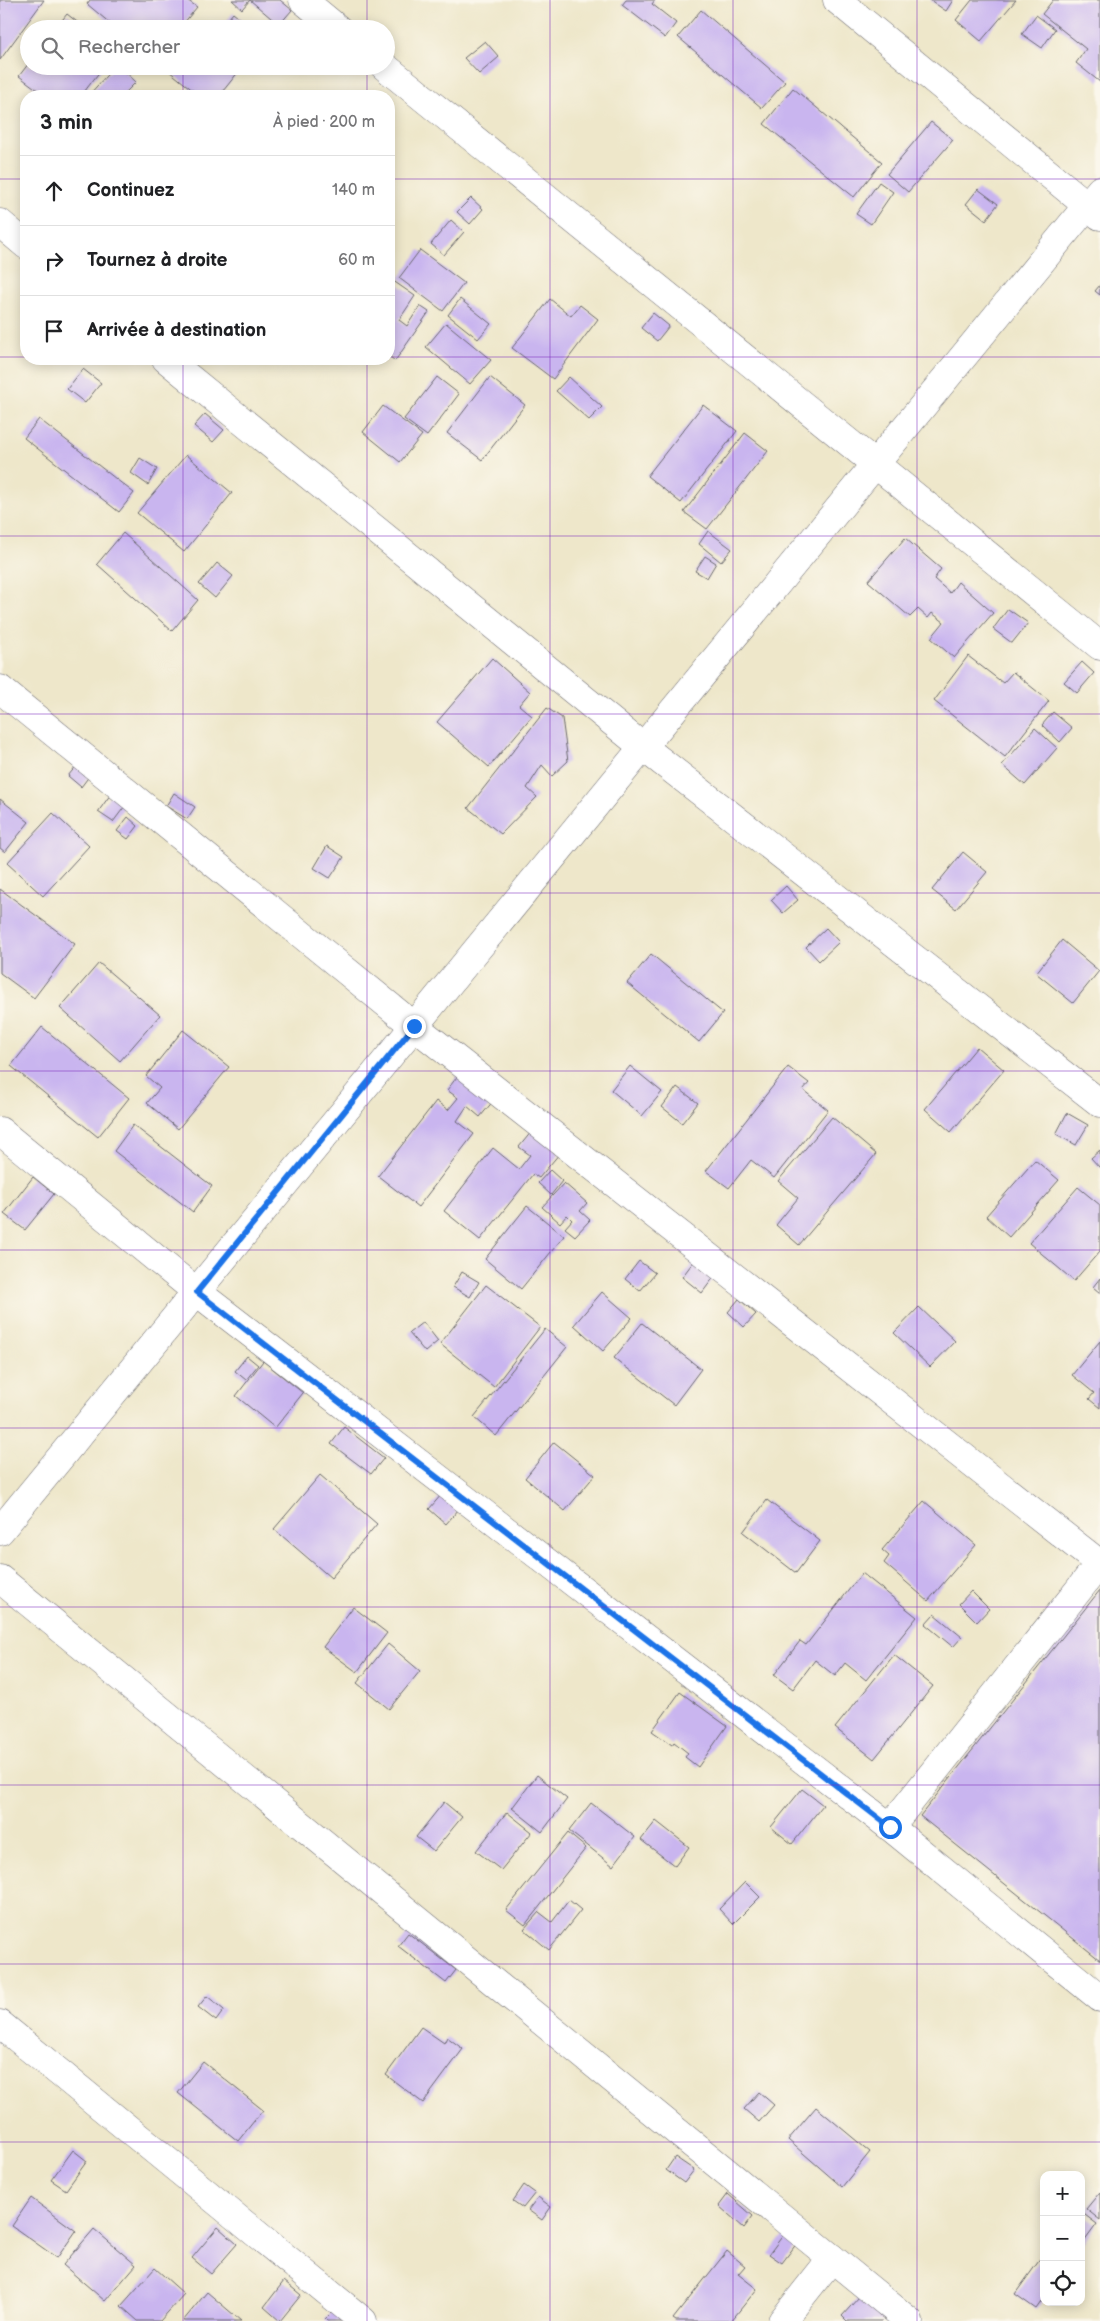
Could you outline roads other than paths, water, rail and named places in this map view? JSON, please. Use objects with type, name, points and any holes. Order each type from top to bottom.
[{"type":"street","points":[[303,0],[327,20]]},
{"type":"street","points":[[0,1531],[875,465],[1096,204],[837,0]]},
{"type":"street","points":[[395,75],[1100,646]]},
{"type":"street","points":[[0,223],[20,240]]},
{"type":"street","points":[[173,365],[643,748],[1100,1104]]},
{"type":"street","points":[[0,689],[414,1026],[1100,1564],[890,1827]]},
{"type":"street","points":[[0,1132],[197,1292],[890,1827],[1100,1998]]},
{"type":"street","points":[[0,1579],[910,2321]]},
{"type":"street","points":[[0,2024],[363,2321]]},
{"type":"street","points":[[782,2321],[832,2258]]}]
